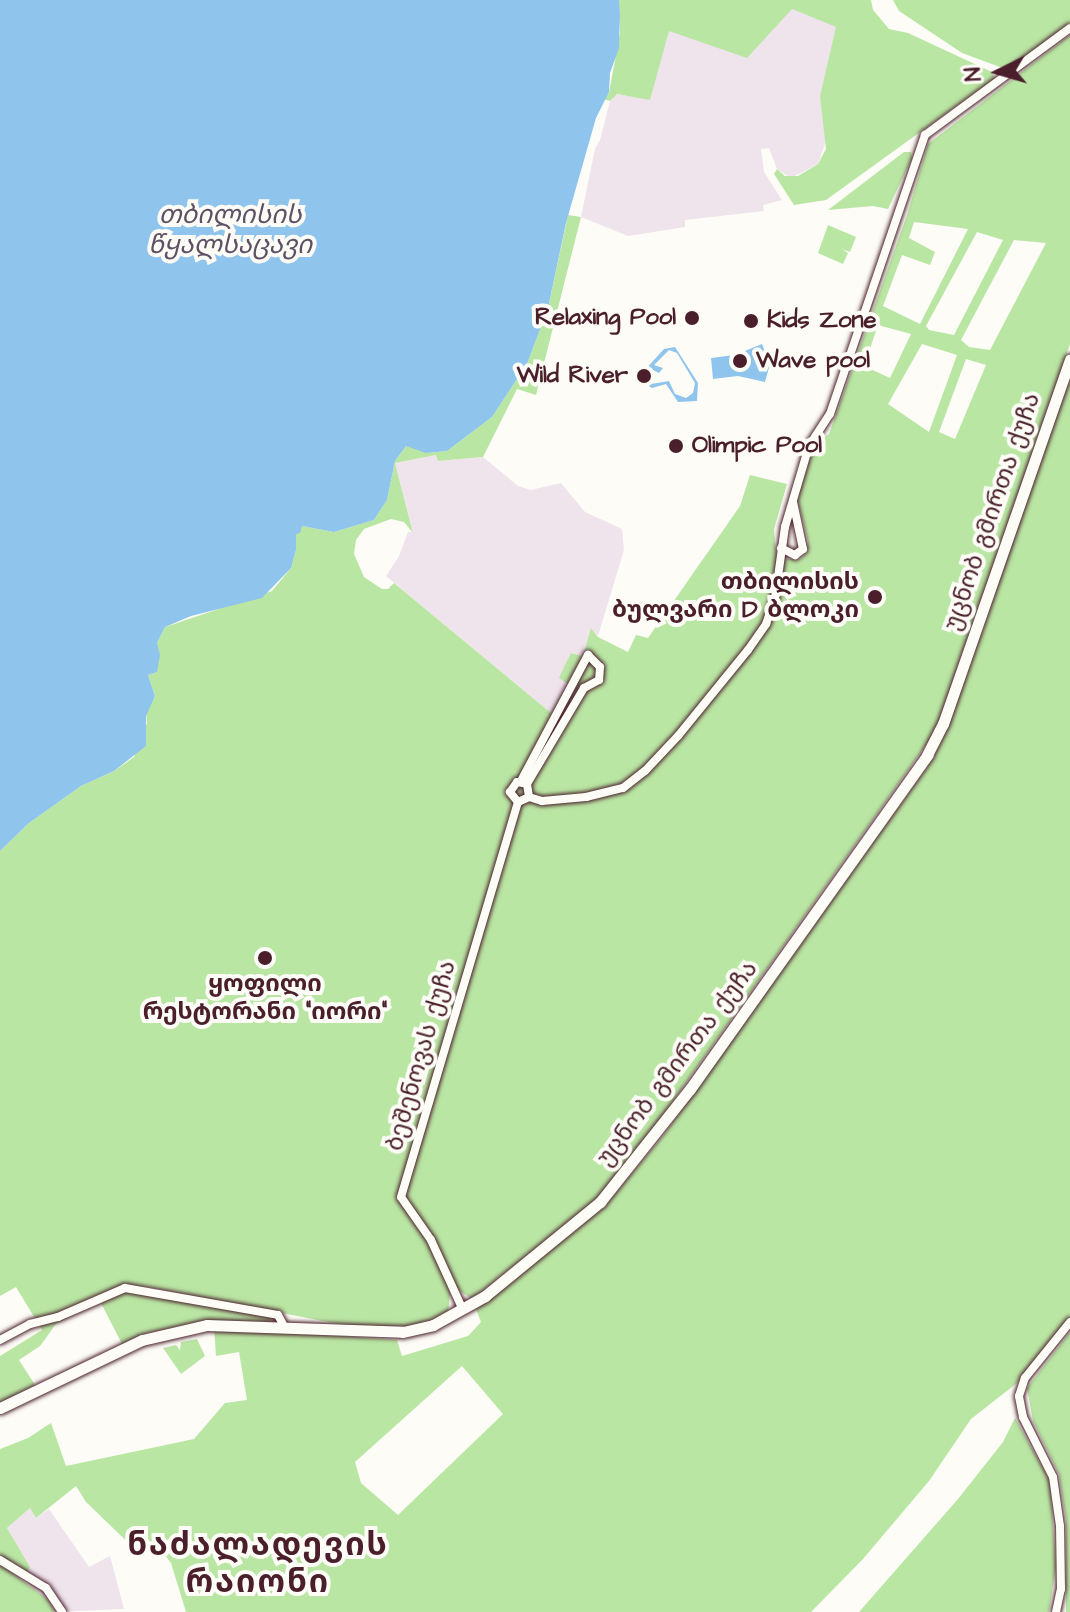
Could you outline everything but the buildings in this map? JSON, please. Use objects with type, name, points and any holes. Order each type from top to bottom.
[{"type":"main road","name":"უცნობ გმირთა ქუჩა","points":[[0,1408],[161,1334],[207,1325],[403,1332],[433,1325],[463,1310],[600,1202],[633,1164],[920,767],[943,724],[1070,360]]},
{"type":"street","points":[[529,797],[524,783],[588,655],[600,667],[599,680],[584,688],[524,783],[510,789],[510,795],[518,802],[529,797],[554,801],[611,793],[645,771],[722,685],[766,624],[775,598],[792,497],[809,446],[830,414],[925,135],[1070,28]]},
{"type":"street","points":[[781,548],[795,555],[803,549],[792,497]]},
{"type":"street","name":"ბეშენოვას ქუჩა","points":[[463,1310],[426,1229],[401,1197],[518,802]]},
{"type":"street","points":[[0,1340],[30,1324],[58,1317],[125,1288],[278,1315],[285,1328]]},
{"type":"street","points":[[1056,1612],[1061,1589],[1060,1526],[1053,1477],[1023,1417],[1019,1396],[1025,1378],[1070,1322]]},
{"type":"street","points":[[0,1560],[46,1588],[62,1612]]},
{"type":"shaded area","points":[[792,9],[837,27],[820,96],[827,138],[818,164],[791,178],[777,169],[769,148],[761,149],[764,172],[782,200],[763,205],[764,211],[685,220],[685,227],[628,236],[581,217],[595,149],[610,101],[616,94],[650,99],[668,30],[689,36]]},
{"type":"shaded area","points":[[437,455],[439,461],[483,457],[518,486],[531,490],[561,483],[585,512],[622,529],[624,550],[598,636],[592,629],[583,656],[571,653],[567,665],[568,683],[551,713],[386,576],[399,556],[408,532],[413,532],[395,463]]},
{"type":"shaded area","points":[[30,1508],[36,1518],[49,1509],[89,1567],[110,1556],[124,1609],[55,1612],[25,1580],[30,1567],[7,1528]]},
{"type":"green space","points":[[619,0],[871,0],[873,10],[889,29],[908,33],[992,72],[995,78],[826,200],[794,205],[774,174],[777,169],[785,176],[798,176],[818,164],[826,149],[820,96],[836,27],[792,9],[747,58],[669,31],[650,100],[617,94],[610,101],[603,99],[609,93],[620,33]]},
{"type":"green space","points":[[893,0],[1070,0],[1070,23],[1008,70],[962,53],[899,11]]},
{"type":"green space","points":[[1070,35],[1070,344],[935,732],[646,1139],[597,1199],[472,1299],[458,1290],[450,1293],[448,1314],[411,1326],[348,1326],[144,1286],[140,1289],[271,1318],[268,1323],[198,1322],[143,1334],[122,1344],[100,1301],[56,1324],[40,1346],[19,1360],[35,1385],[0,1403],[0,1356],[42,1330],[16,1287],[0,1296],[0,851],[29,823],[81,786],[114,771],[134,757],[147,723],[146,713],[155,696],[148,675],[157,672],[157,643],[165,627],[272,591],[291,568],[296,550],[296,533],[302,526],[334,532],[374,520],[387,500],[395,461],[406,446],[406,437],[426,453],[447,451],[492,417],[527,364],[548,308],[568,215],[581,217],[536,395],[517,389],[483,457],[438,461],[436,455],[395,463],[413,533],[404,522],[391,519],[364,529],[356,540],[354,554],[364,577],[382,589],[388,589],[394,583],[551,713],[568,684],[559,678],[566,663],[571,653],[583,656],[591,628],[598,637],[628,652],[636,635],[648,638],[740,506],[750,475],[787,484],[774,529],[776,553],[785,559],[800,559],[806,553],[808,541],[798,502],[799,492],[815,443],[829,434],[907,215],[928,144]],"holes":[[[914,222],[968,229],[920,324],[883,306],[902,255],[930,265],[935,252],[909,238]],[[977,232],[1003,240],[954,335],[929,330],[926,326]],[[1014,240],[1046,243],[990,350],[969,347],[961,340]],[[878,325],[911,334],[890,378],[864,366]],[[922,344],[957,355],[929,432],[888,404]],[[966,359],[986,365],[955,439],[939,432]]]},
{"type":"green space","points":[[904,152],[911,152],[912,158],[888,209],[873,206],[828,210]]},
{"type":"green space","points":[[828,225],[856,237],[850,252],[842,249],[848,253],[843,264],[818,253]]},
{"type":"green space","points":[[1070,371],[1070,1317],[1017,1383],[971,1419],[929,1481],[863,1559],[811,1612],[186,1612],[171,1563],[157,1545],[142,1556],[86,1502],[76,1486],[36,1518],[30,1508],[7,1528],[30,1567],[28,1572],[0,1555],[0,1449],[28,1438],[51,1423],[66,1466],[194,1439],[225,1403],[247,1400],[239,1352],[216,1356],[214,1327],[397,1340],[402,1356],[468,1336],[481,1322],[476,1309],[604,1207],[663,1136],[933,759],[983,629]],"holes":[[[462,1366],[503,1414],[398,1515],[361,1483],[355,1462]]]},
{"type":"green space","points":[[1070,1332],[1070,1612],[1066,1612],[1066,1520],[1059,1474],[1033,1421],[1027,1388]]},
{"type":"green space","points":[[197,1339],[205,1356],[181,1374],[163,1348],[176,1345],[180,1350],[181,1342]]},
{"type":"green space","points":[[1015,1418],[1050,1481],[1056,1567],[1049,1612],[859,1612],[958,1499],[1003,1442]]},
{"type":"green space","points":[[0,1564],[47,1599],[55,1612],[0,1612]]},
{"type":"water","name":"თბილისის წყალსაცავი","points":[[0,0],[619,0],[620,13],[619,48],[610,73],[609,92],[596,118],[566,223],[548,308],[527,364],[492,417],[447,451],[426,453],[406,446],[395,461],[387,500],[374,520],[334,532],[302,526],[300,533],[296,534],[291,568],[262,598],[191,616],[165,627],[157,643],[160,655],[157,672],[148,675],[155,696],[146,716],[146,746],[114,771],[81,786],[29,823],[0,851]]},
{"type":"water","name":"Wave pool","points":[[762,344],[770,364],[765,382],[738,376],[713,379],[711,358],[735,355]]},
{"type":"water","name":"Wild River","points":[[675,347],[698,383],[697,401],[678,402],[666,384],[652,388],[642,382],[643,372],[664,349]],"holes":[[[669,350],[677,353],[695,383],[693,393],[686,398],[675,394],[669,381],[651,384],[646,380],[651,369],[659,373],[663,368],[654,365]]]},
{"type":"place","name":"Relaxing Pool","points":[[692,318]]},
{"type":"place","name":"Kids Zone","points":[[751,321]]},
{"type":"place","name":"Wave pool","points":[[740,361]]},
{"type":"place","name":"Wild River","points":[[644,376]]},
{"type":"place","name":"Olimpic Pool","points":[[676,446]]},
{"type":"place","name":"თბილისის ბულვარი D ბლოკი","points":[[875,597]]},
{"type":"place","name":"ყოფილი რესტორანი \"იორი\"","points":[[265,958]]},
{"type":"district","name":"ნაძალადევის რაიონი","points":[[258,1566]]}]
